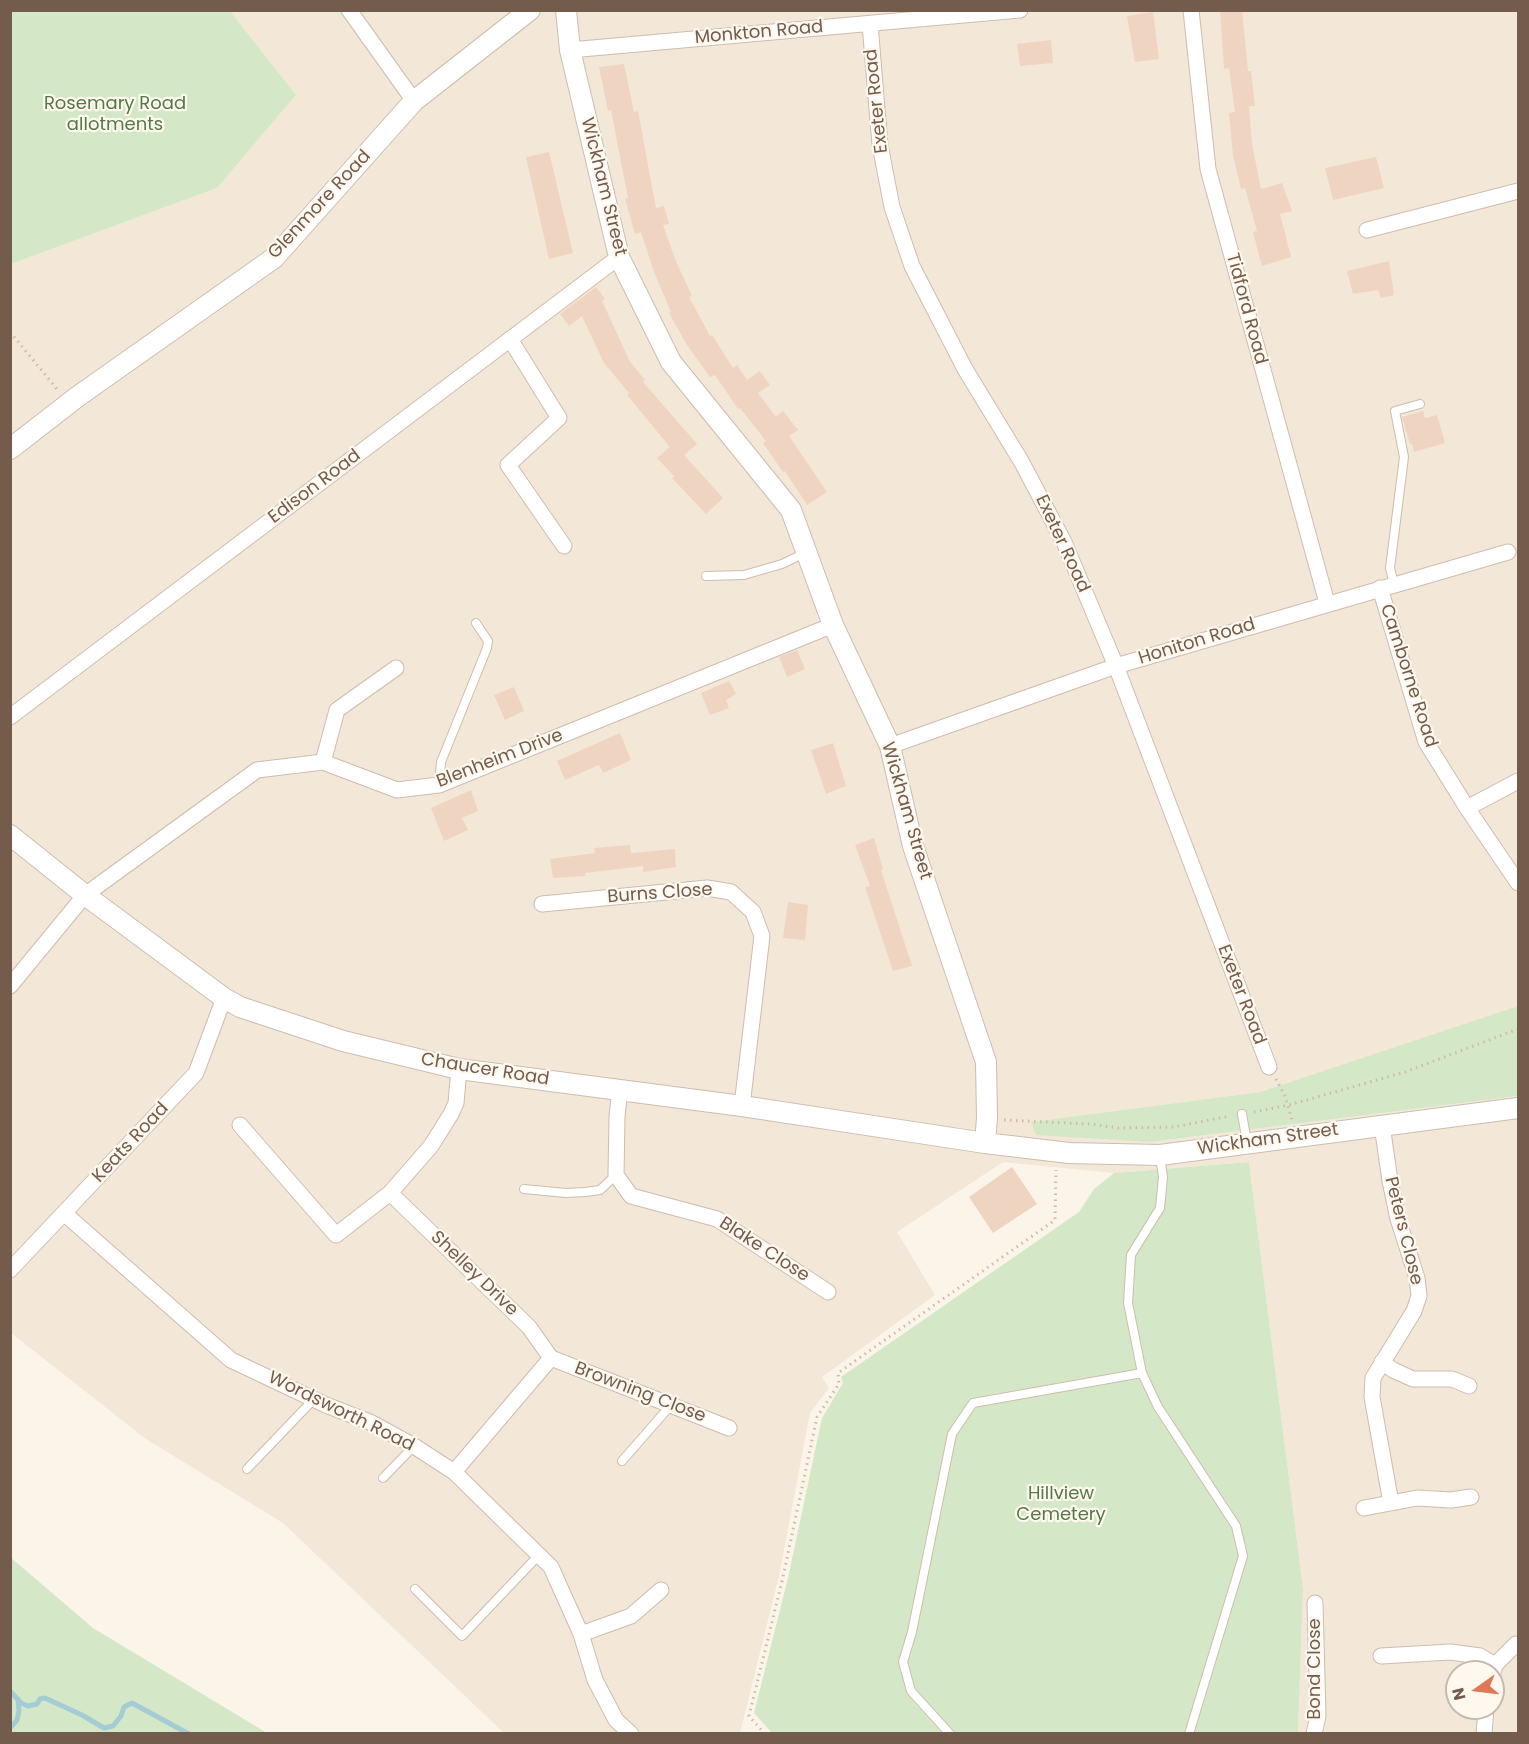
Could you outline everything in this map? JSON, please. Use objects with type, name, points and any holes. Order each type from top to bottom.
[{"type":"street","points":[[349,10],[414,101]]},
{"type":"street","name":"Glenmore Road","points":[[10,449],[69,403],[274,258],[414,101],[530,10]]},
{"type":"street","name":"Wickham Street","points":[[566,10],[570,50],[619,257],[671,362],[790,510],[833,625],[890,746],[913,846],[986,1062],[985,1143],[1069,1153],[1160,1155],[1518,1108]]},
{"type":"street","name":"Monkton Road","points":[[570,50],[1020,10]]},
{"type":"street","name":"Tidford Road","points":[[1191,10],[1208,170],[1327,603]]},
{"type":"street","name":"Exeter Road","points":[[870,24],[880,145],[892,207],[912,266],[965,369],[1021,461],[1064,542],[1116,666],[1269,1068]]},
{"type":"street","points":[[1367,230],[1518,191]]},
{"type":"street","name":"Edison Road","points":[[10,717],[619,257]]},
{"type":"street","points":[[510,339],[559,418],[508,465],[564,546]]},
{"type":"street","name":"Honiton Road","points":[[890,746],[1116,666],[1508,552]]},
{"type":"street","name":"Camborne Road","points":[[1387,586],[1426,742],[1518,883]]},
{"type":"street","name":"Blenheim Drive","points":[[10,986],[84,895],[258,770],[323,762],[398,789],[439,785],[833,625]]},
{"type":"street","points":[[323,762],[337,710],[396,668]]},
{"type":"street","points":[[1467,808],[1518,781]]},
{"type":"street","name":"Chaucer Road","points":[[10,835],[84,895],[224,998],[240,1007],[343,1041],[459,1069],[742,1106],[985,1143]]},
{"type":"street","name":"Burns Close","points":[[542,904],[708,888],[731,892],[753,912],[762,936],[742,1106]]},
{"type":"street","name":"Keats Road","points":[[10,1270],[196,1073],[224,998]]},
{"type":"street","points":[[240,1125],[336,1235],[390,1192],[431,1146],[456,1103],[459,1069]]},
{"type":"street","points":[[616,1175],[620,1090]]},
{"type":"street","name":"Peters Close","points":[[1382,1125],[1398,1219],[1417,1278],[1419,1296],[1414,1311],[1373,1378],[1372,1397],[1391,1503]]},
{"type":"street","name":"Blake Close","points":[[616,1175],[631,1196],[717,1219],[828,1292]]},
{"type":"street","name":"Shelley Drive","points":[[390,1192],[529,1328],[551,1358]]},
{"type":"street","name":"Wordsworth Road","points":[[65,1214],[231,1360],[372,1423],[414,1446],[454,1472],[551,1567],[581,1634],[595,1680],[616,1719],[631,1734]]},
{"type":"street","points":[[454,1472],[551,1358]]},
{"type":"street","name":"Browning Close","points":[[551,1358],[729,1428]]},
{"type":"street","points":[[1382,1362],[1413,1379],[1452,1379],[1468,1386]]},
{"type":"street","points":[[1364,1508],[1417,1498],[1451,1500],[1472,1497]]},
{"type":"street","points":[[581,1634],[631,1616],[661,1590]]},
{"type":"street","name":"Bond Close","points":[[1314,1734],[1318,1716],[1315,1604]]},
{"type":"street","points":[[1502,1660],[1516,1644]]},
{"type":"street","points":[[1381,1656],[1450,1652],[1480,1656],[1484,1660]]},
{"type":"lane","points":[[1387,586],[1404,457],[1395,411],[1420,404]]},
{"type":"lane","points":[[706,576],[744,575],[782,564],[806,552]]},
{"type":"lane","points":[[439,785],[441,762],[488,648],[488,641],[476,623]]},
{"type":"lane","points":[[1242,1114],[1247,1143]]},
{"type":"lane","points":[[1160,1155],[1163,1177],[1160,1208],[1131,1255],[1128,1303],[1142,1373],[1158,1407],[1236,1526],[1243,1556],[1189,1734]]},
{"type":"lane","points":[[524,1189],[566,1193],[600,1190],[616,1175]]},
{"type":"lane","points":[[950,1734],[911,1691],[903,1662],[912,1632],[952,1434],[973,1403],[1142,1373]]},
{"type":"lane","points":[[247,1469],[314,1399]]},
{"type":"lane","points":[[622,1461],[671,1405]]},
{"type":"lane","points":[[383,1478],[414,1446]]},
{"type":"lane","points":[[415,1588],[462,1636],[538,1556]]},
{"type":"path","points":[[10,332],[69,403]]},
{"type":"path","points":[[987,1118],[1090,1124],[1118,1128],[1174,1127],[1289,1105],[1405,1072],[1518,1029]]},
{"type":"path","points":[[1281,1088],[1289,1105],[1295,1137]]},
{"type":"path","points":[[765,1734],[749,1716],[783,1578],[817,1417],[839,1384],[838,1373],[1055,1220],[1056,1166]]},
{"type":"shaded area","points":[[230,11],[1518,11],[1518,1006],[1260,1092],[1031,1122],[1150,1142],[1518,1096],[1518,1733],[1298,1733],[1303,1589],[1249,1162],[1114,1173],[1003,1162],[897,1232],[935,1295],[822,1377],[829,1388],[810,1413],[779,1576],[740,1733],[504,1733],[283,1523],[146,1439],[11,1333],[11,264],[217,188],[296,95]]},
{"type":"green space","name":"Rosemary Road allotments","points":[[11,10],[230,11],[296,95],[217,188],[11,264]]},
{"type":"green space","points":[[1518,1006],[1518,1096],[1150,1142],[1036,1135],[1031,1122],[1260,1092]]},
{"type":"green space","name":"Hillview Cemetery","points":[[1249,1162],[1303,1589],[1298,1733],[773,1734],[754,1713],[788,1578],[822,1418],[843,1383],[841,1377],[1079,1212],[1094,1189],[1114,1173]]},
{"type":"green space","points":[[10,1557],[93,1628],[267,1733],[11,1733]]},
{"type":"building","points":[[1220,10],[1242,10],[1248,71],[1251,71],[1255,106],[1249,106],[1252,144],[1261,189],[1282,183],[1292,211],[1280,214],[1291,257],[1262,266],[1253,232],[1257,231],[1245,188],[1241,189],[1233,155],[1229,113],[1235,112],[1229,68],[1224,69]]},
{"type":"building","points":[[1153,12],[1159,59],[1135,62],[1127,16]]},
{"type":"building","points":[[1051,40],[1053,63],[1020,66],[1017,44]]},
{"type":"building","points":[[624,64],[634,112],[638,111],[656,208],[664,206],[669,224],[663,225],[692,296],[689,297],[710,336],[712,335],[733,368],[737,365],[747,380],[760,371],[770,385],[758,393],[776,417],[783,411],[798,430],[789,436],[827,492],[807,505],[763,443],[766,441],[740,408],[738,409],[715,375],[710,377],[687,345],[669,313],[671,312],[654,272],[641,232],[635,234],[625,199],[628,198],[611,110],[608,111],[599,67]]},
{"type":"building","points":[[549,152],[573,253],[549,259],[526,157]]},
{"type":"building","points":[[1376,157],[1384,188],[1333,200],[1325,168]]},
{"type":"building","points":[[1389,261],[1394,295],[1381,298],[1378,290],[1353,294],[1347,271]]},
{"type":"building","points":[[596,287],[605,299],[602,301],[630,362],[645,380],[643,382],[697,444],[684,455],[723,498],[706,514],[672,478],[674,476],[657,458],[670,447],[604,363],[582,316],[569,326],[560,314]]},
{"type":"building","points":[[1423,411],[1425,418],[1437,415],[1445,443],[1414,452],[1402,417]]},
{"type":"building","points":[[797,650],[805,669],[787,677],[779,657]]},
{"type":"building","points":[[729,681],[736,694],[726,700],[729,708],[710,715],[701,693]]},
{"type":"building","points":[[514,687],[524,711],[505,720],[494,695]]},
{"type":"building","points":[[620,733],[631,760],[603,773],[599,765],[565,780],[557,761]]},
{"type":"building","points":[[833,743],[846,786],[826,794],[811,750]]},
{"type":"building","points":[[471,790],[478,811],[462,818],[468,830],[444,841],[431,808]]},
{"type":"building","points":[[874,838],[883,869],[881,870],[912,966],[893,971],[865,887],[870,886],[855,845]]},
{"type":"building","points":[[630,845],[631,853],[675,849],[676,867],[643,872],[643,866],[585,873],[585,876],[553,878],[550,859],[595,853],[594,848]]},
{"type":"building","points":[[788,902],[808,905],[805,940],[783,938]]},
{"type":"building","points":[[1012,1167],[1037,1204],[993,1233],[969,1197]]},
{"type":"waterway","points":[[10,1691],[21,1703],[28,1706],[37,1704],[40,1699],[45,1698],[104,1728],[113,1726],[121,1716],[124,1707],[132,1703],[189,1734]]},
{"type":"waterway","points":[[10,1728],[17,1720],[18,1699]]}]
